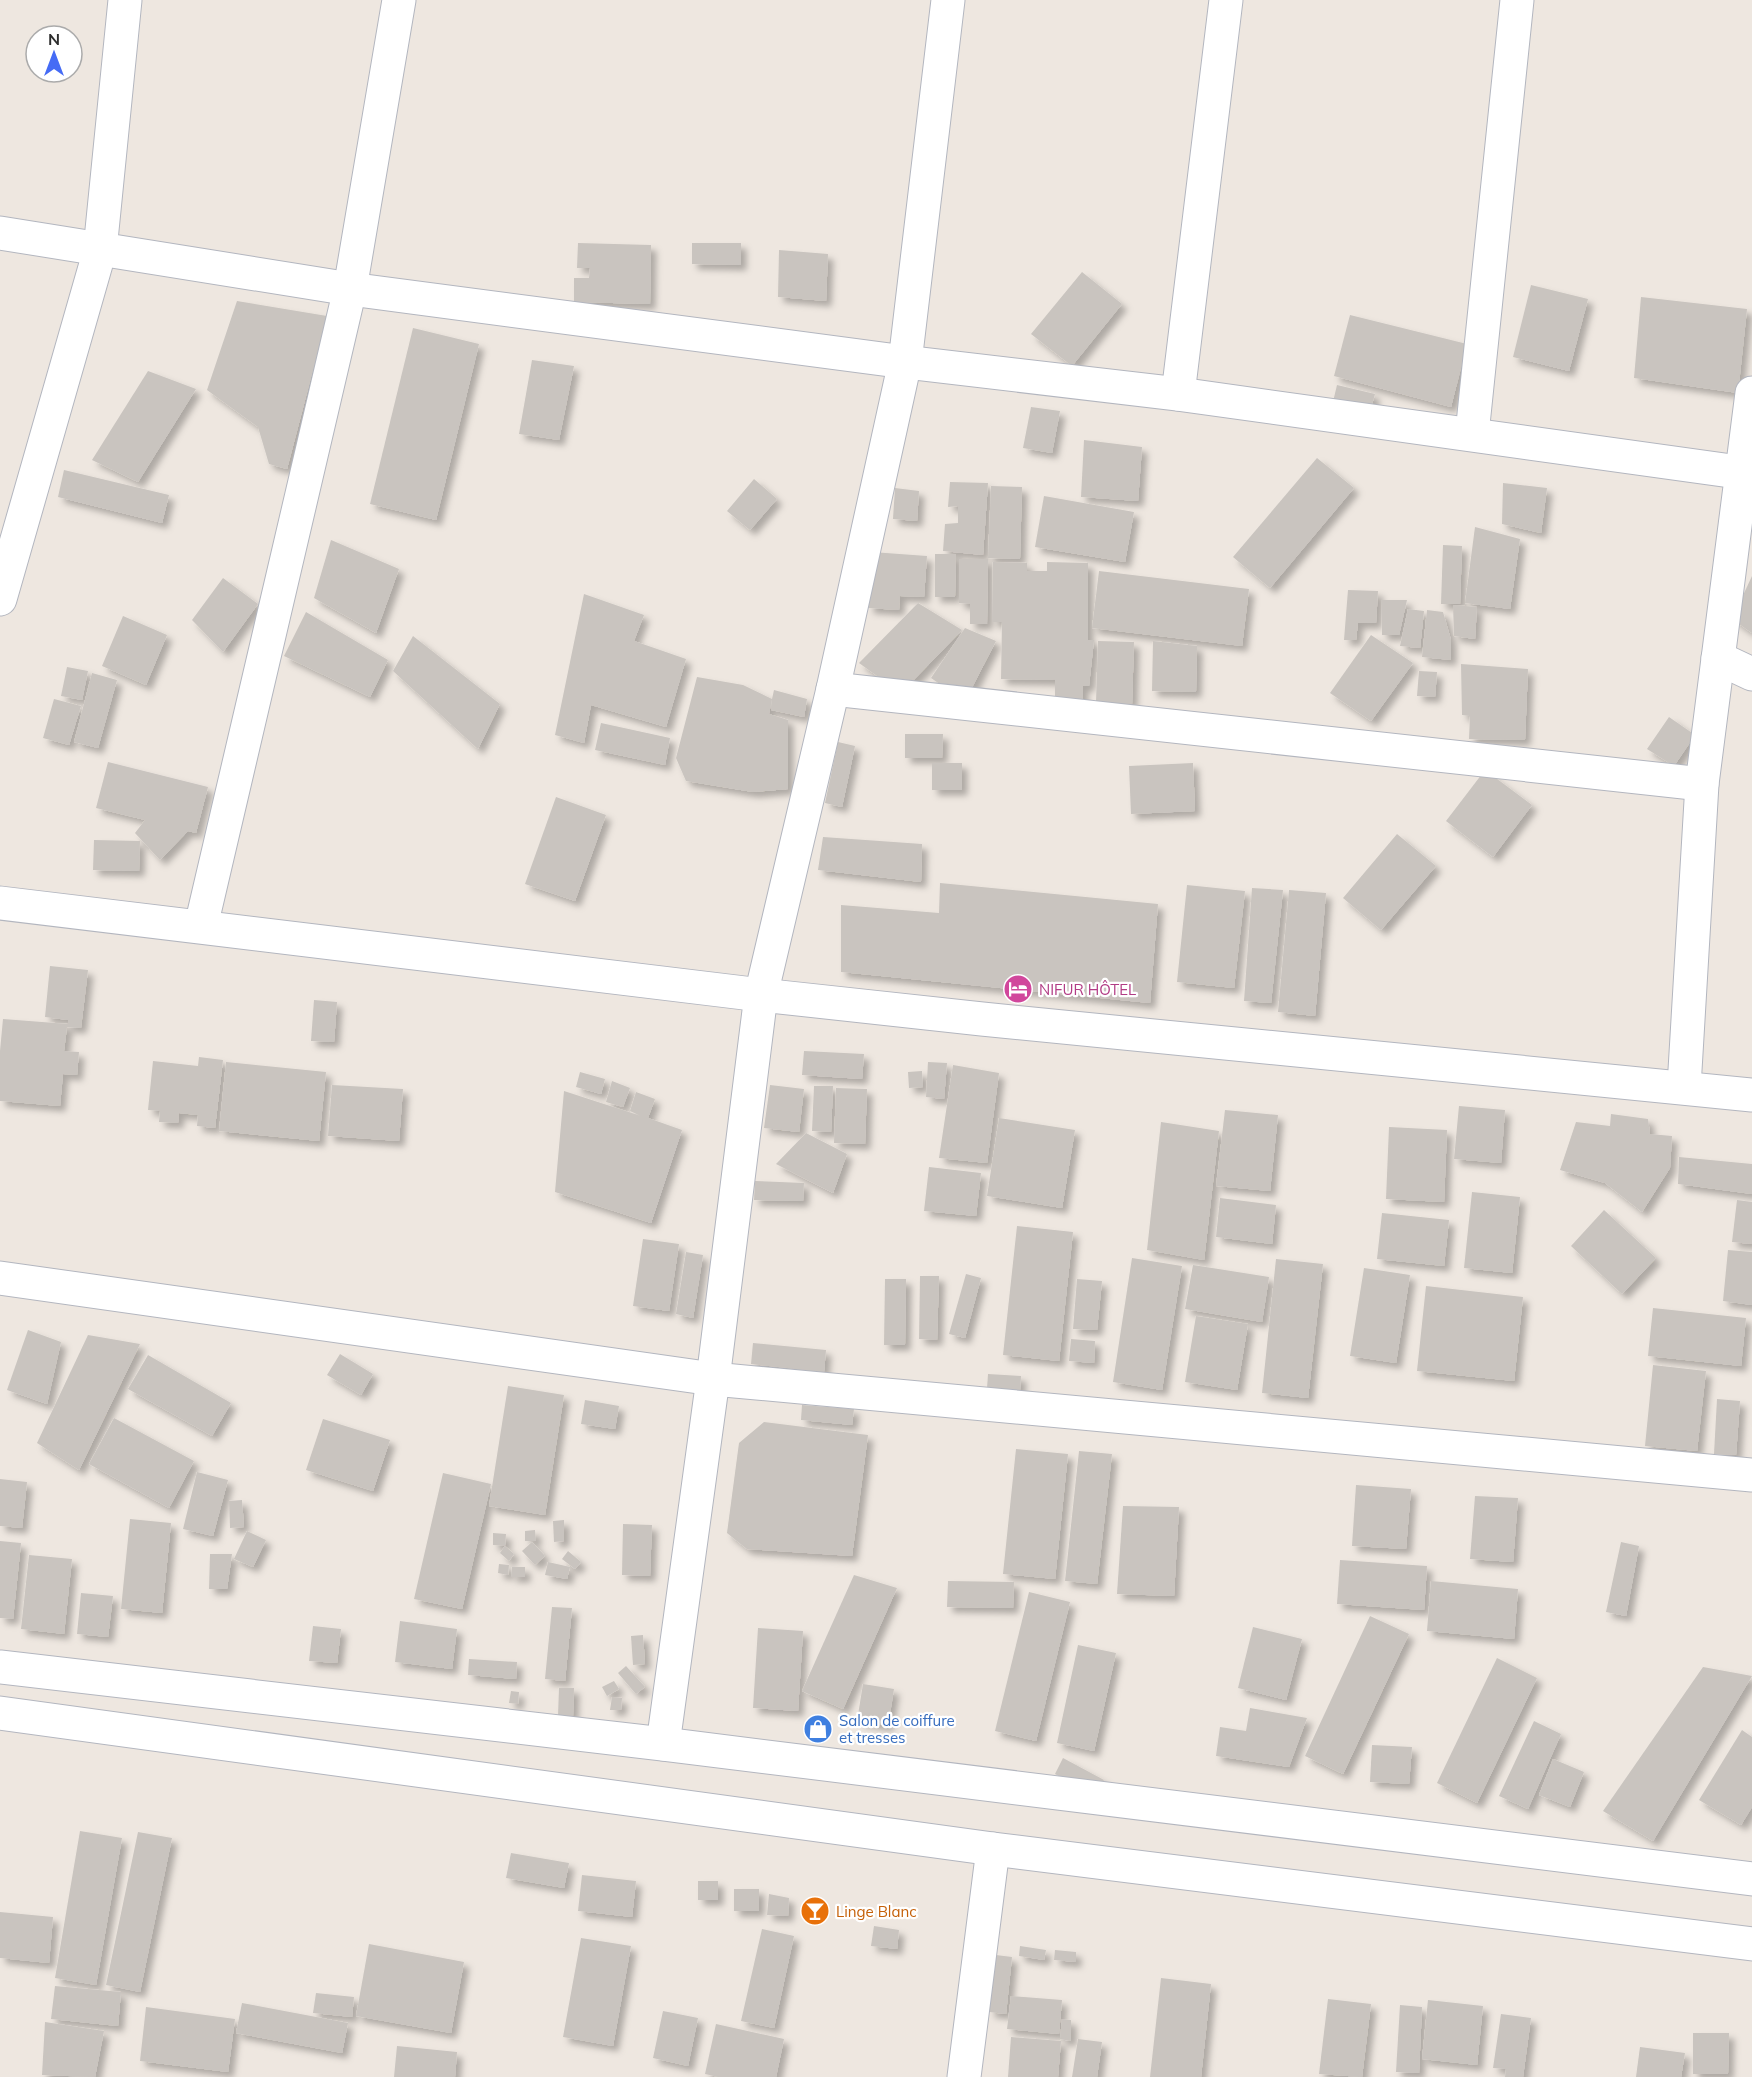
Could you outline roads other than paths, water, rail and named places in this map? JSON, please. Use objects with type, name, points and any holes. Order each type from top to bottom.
[{"type":"street","points":[[0,599],[99,250],[125,0]]},
{"type":"street","points":[[201,926],[350,289],[399,0]]},
{"type":"street","points":[[663,1744],[713,1379],[761,994],[833,689],[905,362],[948,0]]},
{"type":"street","points":[[1178,394],[1226,0]]},
{"type":"street","points":[[1472,434],[1517,0]]},
{"type":"street","points":[[0,232],[99,250],[350,289],[905,362],[1178,394],[1747,473]]},
{"type":"street","points":[[1684,1087],[1702,784],[1718,658],[1747,473],[1752,393]]},
{"type":"street","points":[[1718,658],[1752,674]]},
{"type":"street","points":[[833,689],[1702,784]]},
{"type":"street","points":[[0,903],[761,994],[1752,1095]]},
{"type":"street","points":[[0,1278],[713,1379],[1752,1475]]},
{"type":"street","points":[[0,1667],[663,1744],[1752,1879]]},
{"type":"street","points":[[0,1713],[993,1850],[1752,1944]]},
{"type":"street","points":[[964,2077],[993,1850]]},
{"type":"place","name":"NIFUR HÔTEL","points":[[1018,989]]},
{"type":"place","name":"Salon de coiffure et tresses","points":[[818,1729]]},
{"type":"place","name":"Linge Blanc","points":[[815,1911]]}]
